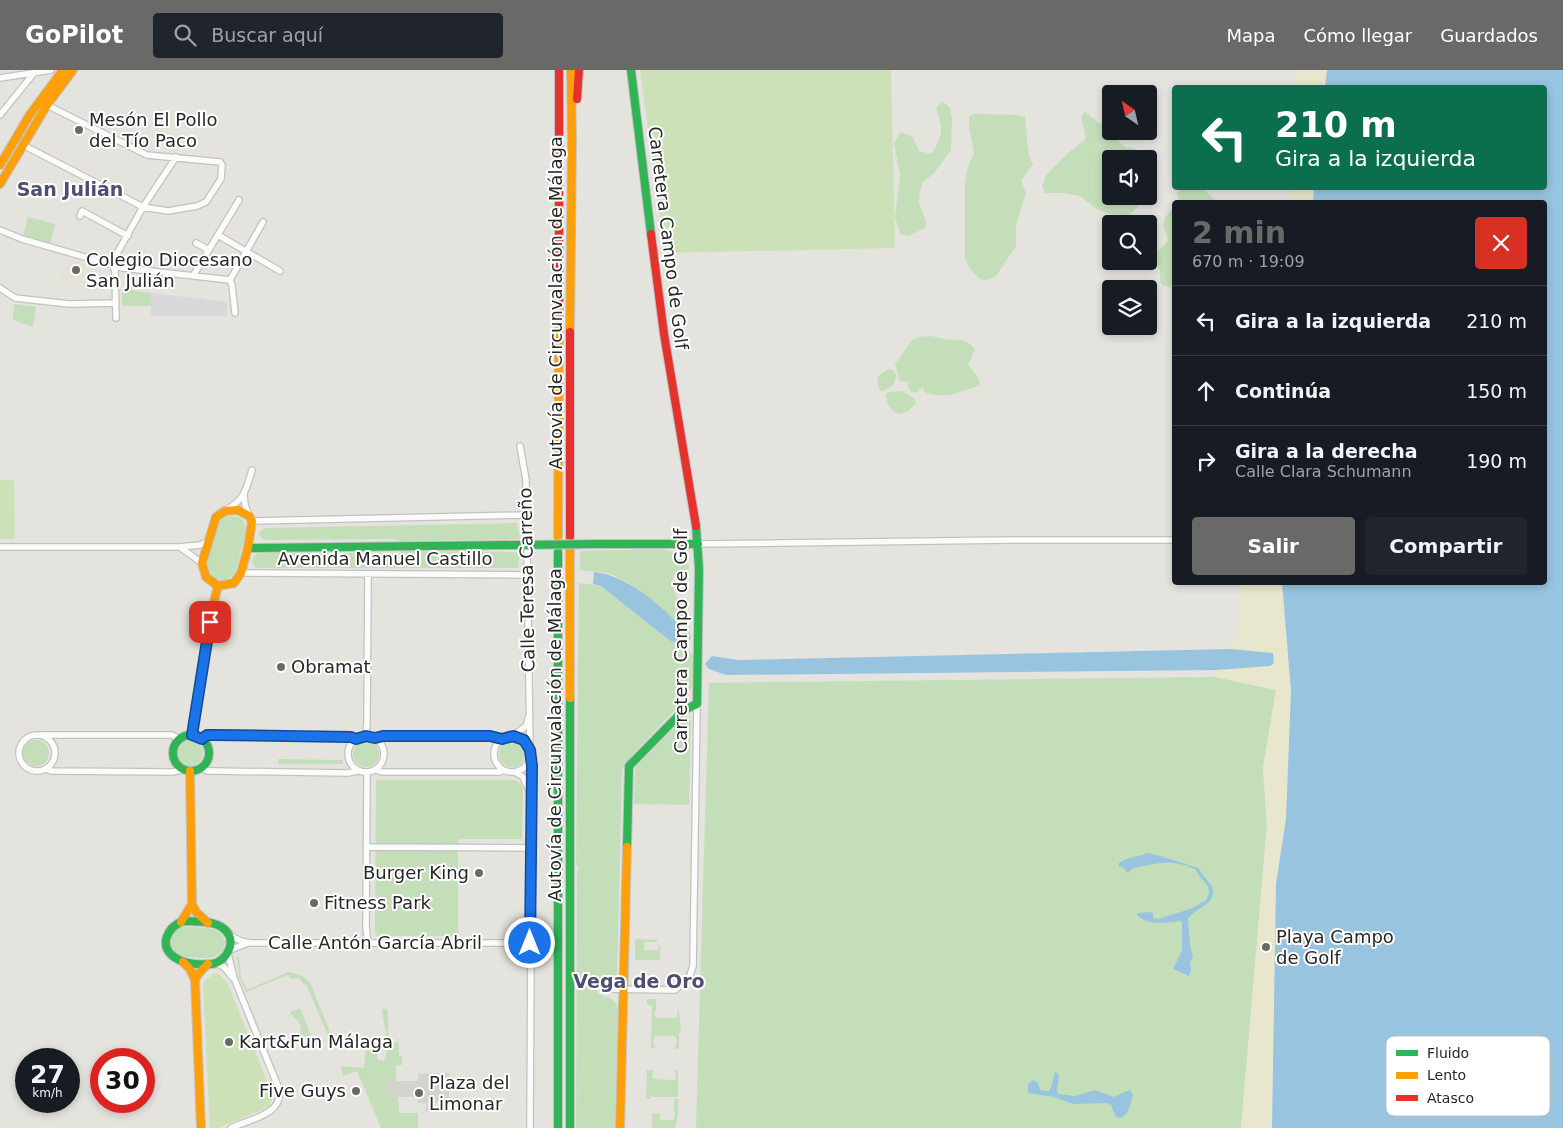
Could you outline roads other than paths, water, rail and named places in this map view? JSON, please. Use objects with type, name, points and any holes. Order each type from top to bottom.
[{"type":"main road","points":[[0,165],[18,130],[38,100],[62,70]]},
{"type":"main road","points":[[0,184],[47,105],[73,70]]},
{"type":"main road","points":[[553,70],[554,98],[559,112]]},
{"type":"main road","name":"Autovía de Circunvalación de Málaga","points":[[558,537],[559,70]]},
{"type":"main road","name":"Autovía de Circunvalación de Málaga","points":[[570,70],[572,140],[570,537]]},
{"type":"main road","points":[[572,140],[576,122],[579,70]]},
{"type":"main road","name":"Carretera Campo de Golf","points":[[631,70],[664,334],[696,522],[699,636],[697,704]]},
{"type":"main road","points":[[238,510],[251,519],[248,548],[241,573],[234,583],[218,586],[206,577],[202,563],[216,517],[225,511],[238,510]]},
{"type":"main road","name":"Avenida Manuel Castillo","points":[[248,548],[698,544]]},
{"type":"main road","name":"Autovía de Circunvalación de Málaga","points":[[570,551],[570,1128]]},
{"type":"main road","name":"Autovía de Circunvalación de Málaga","points":[[558,552],[558,1128]]},
{"type":"main road","points":[[192,735],[212,609],[218,586]]},
{"type":"main road","points":[[620,1128],[629,766],[684,710],[697,704]]},
{"type":"main road","points":[[192,735],[202,739],[209,753],[206,764],[202,768],[186,770],[178,766],[173,756],[173,749],[179,739],[192,735]]},
{"type":"main road","points":[[186,770],[192,904],[196,912],[208,923]]},
{"type":"main road","points":[[192,904],[181,922],[172,927],[167,934],[166,940],[170,954],[190,969],[195,980],[201,1128]]},
{"type":"main road","points":[[181,922],[217,924],[224,928],[231,942],[229,952],[198,974],[195,980]]},
{"type":"main road","points":[[182,962],[212,963]]},
{"type":"street","points":[[0,78],[51,70]]},
{"type":"street","points":[[0,115],[34,73]]},
{"type":"street","points":[[23,145],[143,207],[168,210],[197,206],[206,202],[221,179],[222,165],[220,162],[147,156],[47,105]]},
{"type":"street","points":[[116,318],[115,272],[113,264],[143,207],[176,157]]},
{"type":"street","points":[[193,276],[239,200]]},
{"type":"street","points":[[80,216],[82,211],[128,236]]},
{"type":"street","points":[[235,313],[230,280],[263,222]]},
{"type":"street","points":[[0,230],[22,239],[123,268],[230,280]]},
{"type":"street","points":[[218,235],[280,271]]},
{"type":"street","points":[[196,243],[209,250]]},
{"type":"street","points":[[0,288],[15,298],[69,304],[116,303]]},
{"type":"street","name":"Calle Teresa Carreño","points":[[520,446],[526,480],[531,724],[530,1128]]},
{"type":"street","points":[[225,511],[244,495],[252,470]]},
{"type":"street","points":[[244,495],[245,505],[251,519],[526,514]]},
{"type":"street","points":[[698,544],[1172,540]]},
{"type":"street","points":[[0,547],[179,547],[200,545],[209,541]]},
{"type":"street","points":[[179,547],[186,550],[202,563]]},
{"type":"street","name":"Avenida Manuel Castillo","points":[[241,573],[528,576]]},
{"type":"street","points":[[366,736],[368,721],[368,574]]},
{"type":"street","name":"Carretera Campo de Golf","points":[[604,988],[675,990],[689,978],[693,966],[697,704]]},
{"type":"street","points":[[375,738],[383,736],[490,736],[502,739],[513,736],[526,726],[530,714]]},
{"type":"street","points":[[179,739],[172,735],[41,735],[25,740],[22,744],[20,755],[24,766],[34,771],[46,769],[51,771],[107,772],[172,772],[186,770]]},
{"type":"street","points":[[41,735],[51,741],[55,751],[53,761],[46,769]]},
{"type":"street","points":[[202,739],[207,735],[351,737],[356,739],[366,736],[375,738],[380,742],[384,754],[384,760],[376,770]]},
{"type":"street","points":[[513,736],[524,740],[530,754],[525,767],[515,772]]},
{"type":"street","points":[[356,739],[350,748],[349,758],[359,771]]},
{"type":"street","points":[[502,739],[498,743],[494,755],[498,766],[503,770],[515,772],[523,777],[531,794]]},
{"type":"street","points":[[202,768],[214,771],[347,773],[376,770],[382,772],[500,772],[503,770]]},
{"type":"street","points":[[367,772],[366,927],[368,943]]},
{"type":"street","points":[[367,848],[530,848]]},
{"type":"street","name":"Calle Antón García Abril","points":[[229,935],[241,941],[250,942],[530,943]]},
{"type":"street","name":"Calle Antón García Abril","points":[[229,952],[250,942]]},
{"type":"street","points":[[229,952],[234,978],[276,1080],[280,1097],[278,1104],[273,1110],[231,1128]]},
{"type":"street","points":[[212,963],[224,967],[234,978]]},
{"type":"water","points":[[1327,70],[1563,70],[1563,1128],[1272,1128],[1276,884],[1286,819],[1291,690],[1282,585],[1547,585],[1547,200],[1313,200],[1314,190],[1547,190],[1547,85],[1325,85]]},
{"type":"water","points":[[594,572],[621,580],[634,587],[659,606],[691,638],[684,646],[669,640],[601,586],[593,584]]},
{"type":"water","points":[[1231,649],[1273,653],[1274,663],[1270,666],[1217,670],[726,675],[709,669],[705,664],[712,656],[738,660]]},
{"type":"water","points":[[1148,853],[1198,868],[1213,888],[1213,894],[1208,903],[1188,919],[1193,958],[1190,962],[1191,970],[1189,976],[1173,969],[1182,951],[1182,922],[1151,922],[1137,915],[1138,913],[1151,912],[1153,913],[1153,918],[1158,919],[1193,908],[1206,900],[1209,894],[1208,886],[1195,869],[1177,863],[1148,865],[1134,868],[1128,873],[1119,866],[1119,863],[1126,859]]},
{"type":"water","points":[[1055,1072],[1059,1075],[1058,1094],[1074,1096],[1096,1090],[1113,1097],[1130,1090],[1133,1095],[1127,1112],[1119,1118],[1116,1117],[1111,1105],[1106,1103],[1073,1104],[1054,1097],[1028,1093],[1028,1084],[1033,1080],[1037,1082],[1041,1091],[1049,1091]]},
{"type":"place","name":"Mesón El Pollo del Tío Paco","points":[[79,130]]},
{"type":"place","name":"Colegio Diocesano San Julián","points":[[76,270]]},
{"type":"place","name":"Obramat","points":[[281,667]]},
{"type":"place","name":"Burger King","points":[[479,873]]},
{"type":"place","name":"Fitness Park","points":[[314,903]]},
{"type":"place","name":"Playa Campo de Golf","points":[[1266,947]]},
{"type":"place","name":"Kart&Fun Málaga","points":[[229,1042]]},
{"type":"place","name":"Five Guys","points":[[356,1091]]},
{"type":"place","name":"Plaza del Limonar","points":[[419,1093]]},
{"type":"district","name":"San Julián","points":[[70,189]]},
{"type":"district","name":"Vega de Oro","points":[[639,981]]}]
